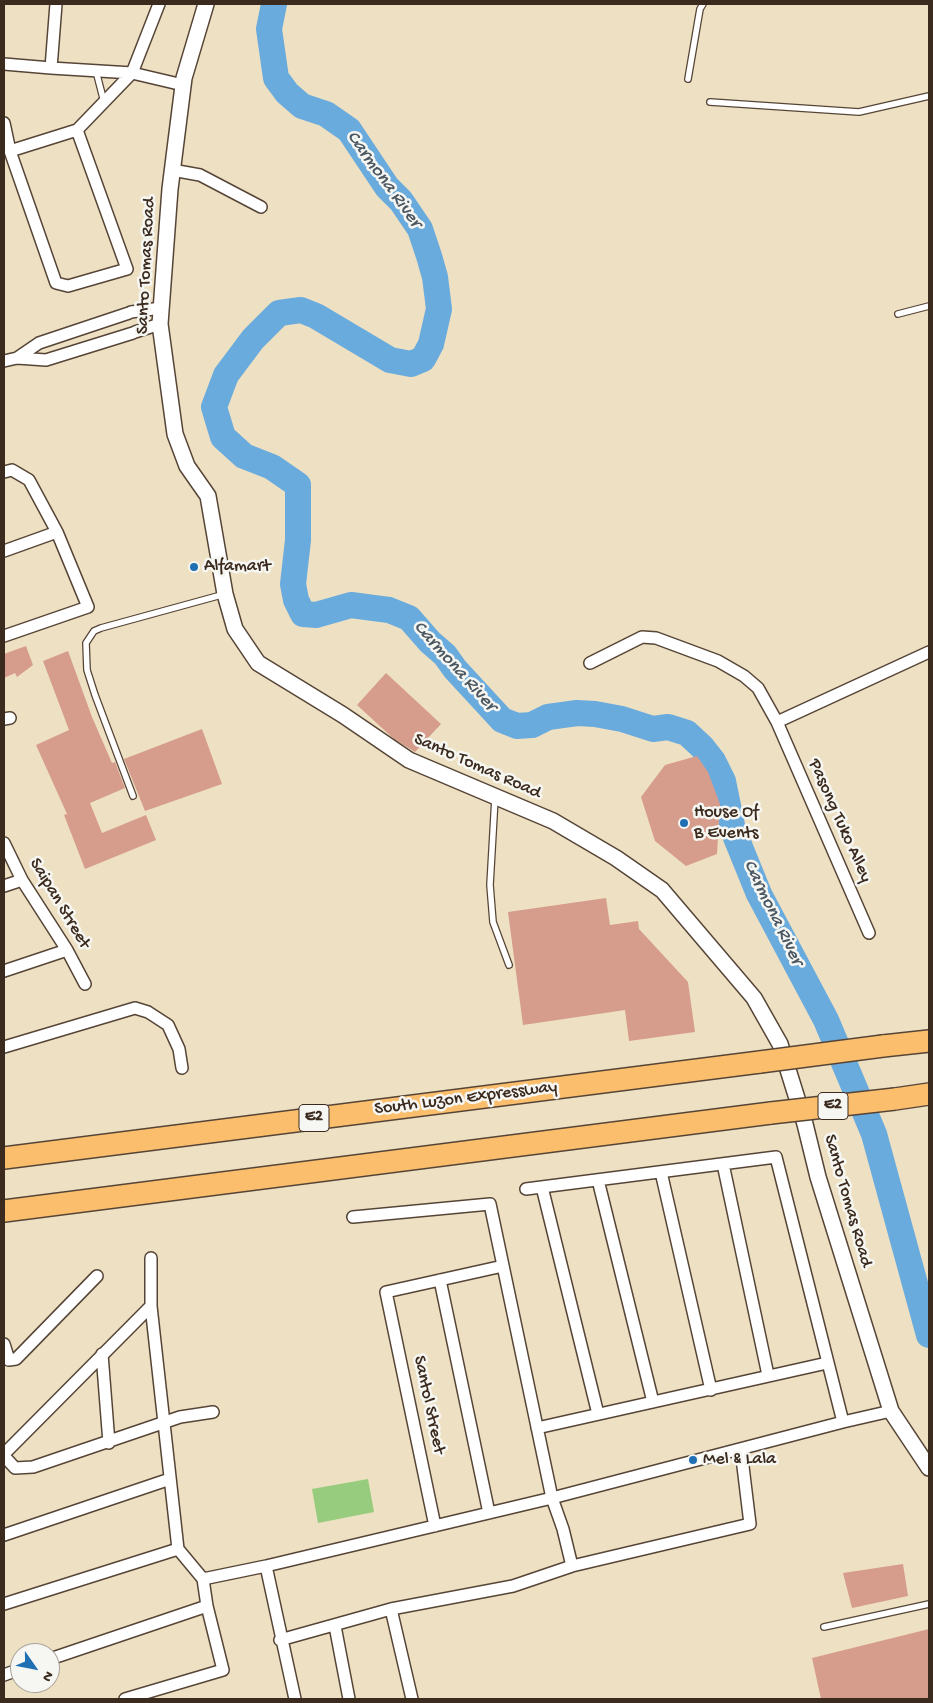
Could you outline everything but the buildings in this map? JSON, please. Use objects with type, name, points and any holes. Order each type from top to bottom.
[{"type":"highway","name":"South Luzon Expressway","points":[[4,1158],[929,1041]]},
{"type":"highway","name":"E2","points":[[4,1211],[929,1094]]},
{"type":"street","points":[[51,68],[56,4]]},
{"type":"street","points":[[10,151],[77,130],[132,73],[159,4]]},
{"type":"street","name":"Santo Tomas Road","points":[[206,4],[183,85],[172,170],[160,324],[175,434],[187,466],[208,496],[225,594],[235,629],[258,663],[343,715],[409,760],[553,821],[616,858],[662,890],[754,998],[780,1044],[805,1124],[818,1177],[891,1411],[929,1468]]},
{"type":"street","points":[[4,64],[132,73],[183,85]]},
{"type":"street","points":[[4,122],[10,151],[56,283],[68,286],[127,269],[77,130]]},
{"type":"street","points":[[172,170],[200,175],[261,207]]},
{"type":"street","points":[[8,358],[40,344],[96,324],[130,313],[161,308]]},
{"type":"street","points":[[96,324],[102,342]]},
{"type":"street","points":[[8,358],[46,360],[160,324]]},
{"type":"street","points":[[4,472],[12,470],[29,480],[58,532],[88,607],[4,636]]},
{"type":"street","points":[[4,550],[58,532]]},
{"type":"street","name":"Pasong Tuko Alley","points":[[590,663],[642,637],[656,638],[718,661],[744,676],[758,688],[777,722],[869,934]]},
{"type":"street","points":[[777,722],[929,652]]},
{"type":"street","name":"Saipan Street","points":[[4,842],[22,880],[67,950],[85,984]]},
{"type":"street","points":[[4,886],[22,880]]},
{"type":"street","points":[[4,971],[67,950]]},
{"type":"street","points":[[4,1047],[135,1008],[148,1012],[168,1025],[179,1049],[182,1068]]},
{"type":"street","points":[[526,1189],[776,1157],[842,1422]]},
{"type":"street","points":[[723,1164],[768,1375]]},
{"type":"street","points":[[661,1172],[711,1390]]},
{"type":"street","points":[[598,1180],[653,1402]]},
{"type":"street","points":[[542,1187],[598,1414]]},
{"type":"street","points":[[352,1216],[490,1204],[552,1498],[563,1529],[572,1566]]},
{"type":"street","points":[[125,1699],[223,1670],[207,1606],[203,1579],[178,1549],[162,1424],[151,1306],[151,1258]]},
{"type":"street","points":[[489,1513],[440,1280],[503,1266]]},
{"type":"street","points":[[4,1344],[9,1360],[16,1359],[98,1276]]},
{"type":"street","name":"Santol Street","points":[[435,1526],[386,1292],[440,1280]]},
{"type":"street","points":[[151,1306],[4,1455],[14,1468],[24,1469],[109,1443],[180,1417],[214,1412]]},
{"type":"street","points":[[102,1354],[109,1443]]},
{"type":"street","points":[[537,1428],[827,1363]]},
{"type":"street","points":[[203,1579],[266,1566],[552,1498],[842,1422],[891,1411]]},
{"type":"street","points":[[280,1640],[391,1610],[512,1586],[572,1566],[750,1524],[740,1450]]},
{"type":"street","points":[[4,1535],[170,1479]]},
{"type":"street","points":[[4,1604],[178,1549]]},
{"type":"street","points":[[266,1566],[280,1640],[295,1699]]},
{"type":"street","points":[[60,1656],[207,1606]]},
{"type":"street","points":[[391,1610],[412,1699]]},
{"type":"street","points":[[335,1626],[349,1699]]},
{"type":"lane","points":[[688,79],[700,9],[704,4]]},
{"type":"lane","points":[[96,71],[104,102]]},
{"type":"lane","points":[[710,102],[859,112],[929,96]]},
{"type":"lane","points":[[898,314],[929,306]]},
{"type":"lane","points":[[134,796],[87,670],[86,643],[94,632],[101,628],[225,594]]},
{"type":"lane","points":[[495,796],[490,885],[493,922],[509,965]]},
{"type":"lane","points":[[824,1627],[929,1604]]},
{"type":"green space","points":[[368,1479],[374,1512],[318,1523],[312,1489]]},
{"type":"waterway","name":"Carmona River","points":[[274,4],[269,29],[276,78],[287,93],[302,106],[326,114],[349,130],[387,187],[401,201],[420,229],[435,277],[439,309],[431,344],[423,359],[411,364],[390,360],[316,316],[301,310],[279,313],[253,339],[226,375],[214,407],[223,437],[244,456],[272,467],[298,485],[298,540],[293,584],[296,600],[303,614],[316,615],[351,605],[389,610],[409,618],[430,642],[445,655],[455,669],[502,720],[517,726],[532,725],[548,717],[577,713],[595,714],[622,719],[653,729],[668,727],[687,733],[702,747],[713,761],[723,781],[733,830],[759,894],[826,1020],[874,1134],[929,1335]]},
{"type":"place","name":"Alfamart","points":[[194,567]]},
{"type":"place","name":"House Of B Events","points":[[684,823]]},
{"type":"place","name":"Mel & Lala","points":[[693,1460]]}]
